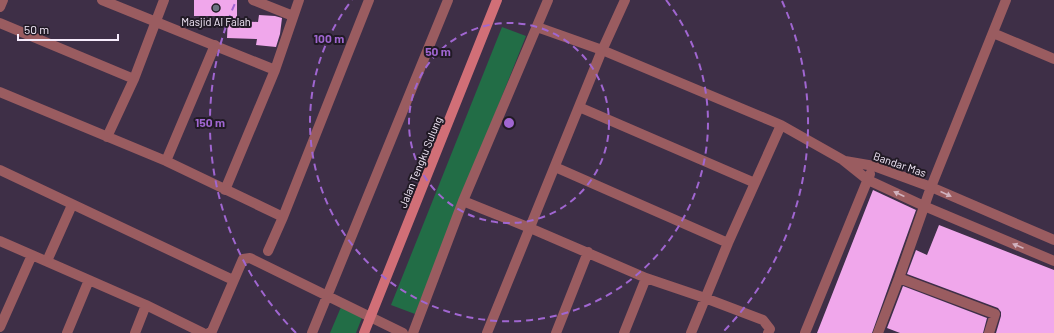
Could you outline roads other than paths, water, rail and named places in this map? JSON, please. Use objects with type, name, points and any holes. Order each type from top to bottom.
[{"type":"street","points":[[0,7],[3,0]]},
{"type":"street","points":[[102,0],[275,70]]},
{"type":"street","points":[[107,137],[134,79],[164,0]]},
{"type":"street","points":[[253,0],[292,16]]},
{"type":"street","points":[[225,190],[275,70],[292,16],[299,0]]},
{"type":"street","points":[[268,250],[283,217],[369,0]]},
{"type":"street","points":[[312,333],[448,0]]},
{"type":"street","name":"Jalan Tengku Sulung","points":[[364,333],[497,0]]},
{"type":"street","points":[[414,333],[463,201],[548,0]]},
{"type":"street","points":[[487,333],[602,50],[625,0]]},
{"type":"street","points":[[878,333],[931,187],[1006,0]]},
{"type":"street","points":[[0,23],[134,79]]},
{"type":"street","points":[[537,27],[602,50],[781,125],[843,160],[868,180],[924,206],[1054,261]]},
{"type":"street","points":[[993,33],[1054,59]]},
{"type":"street","points":[[166,161],[215,45]]},
{"type":"street","points":[[0,92],[166,161],[283,217]]},
{"type":"street","points":[[579,107],[755,183]]},
{"type":"street","points":[[691,333],[728,243],[781,125]]},
{"type":"street","name":"Bandar Mas","points":[[843,160],[874,166],[931,187],[1054,240]]},
{"type":"street","points":[[805,333],[874,166]]},
{"type":"street","points":[[555,167],[728,243]]},
{"type":"street","points":[[0,170],[233,280]]},
{"type":"street","points":[[463,201],[588,252],[646,278],[763,320],[770,329],[768,333]]},
{"type":"street","points":[[47,261],[72,205]]},
{"type":"street","points":[[0,240],[146,305],[203,333]]},
{"type":"street","points":[[556,333],[588,252]]},
{"type":"street","points":[[0,327],[32,255]]},
{"type":"street","points":[[209,333],[212,331],[243,258],[250,258],[402,333]]},
{"type":"street","points":[[624,333],[646,278]]},
{"type":"street","points":[[899,278],[995,314],[989,333]]},
{"type":"street","points":[[67,333],[89,280]]},
{"type":"street","points":[[135,333],[146,305]]},
{"type":"place","name":"Masjid Al Falah","points":[[216,8]]}]
